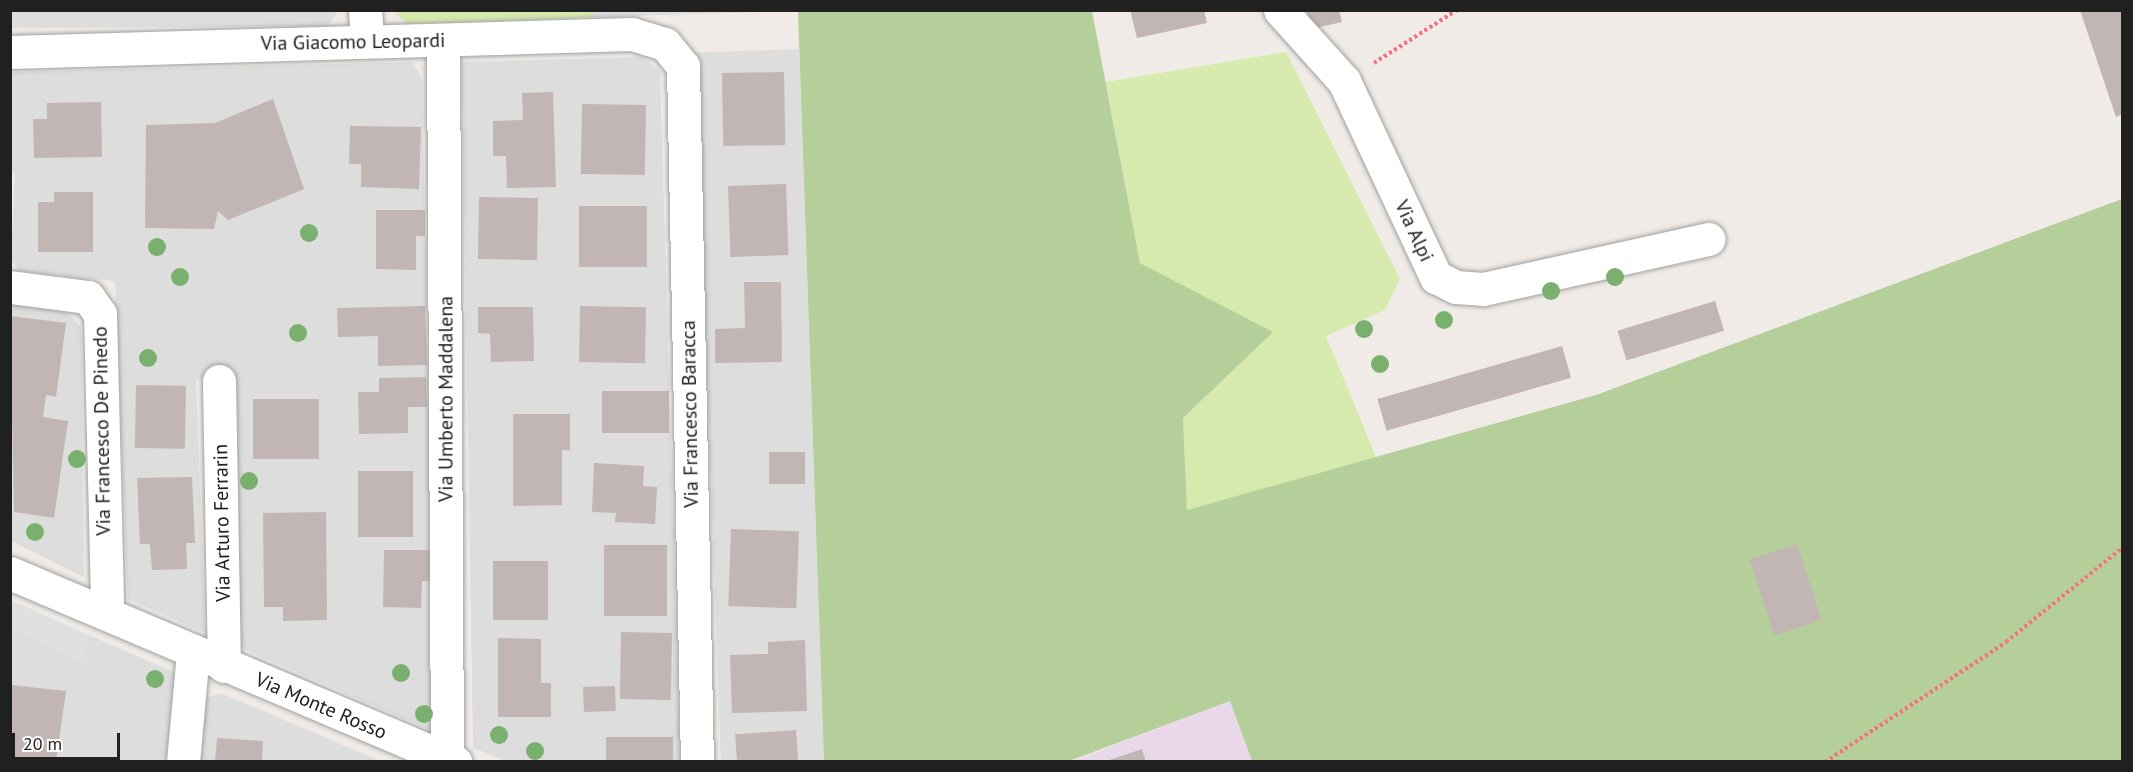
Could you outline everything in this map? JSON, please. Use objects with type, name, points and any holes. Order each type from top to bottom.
[{"type":"street","name":"Via Alpi","points":[[1280,10],[1344,81],[1436,277],[1456,287],[1483,289],[1709,239]]},
{"type":"street","name":"Via Giacomo Leopardi","points":[[10,52],[366,25],[443,39],[632,34],[665,44],[682,66]]},
{"type":"street","name":"Via Umberto Maddalena","points":[[443,39],[450,761]]},
{"type":"street","name":"Via Francesco Baracca","points":[[682,66],[697,762]]},
{"type":"street","name":"Via Francesco De Pinedo","points":[[10,287],[88,297],[100,314],[107,611]]},
{"type":"street","name":"Via Arturo Ferrarin","points":[[219,381],[224,666]]},
{"type":"street","name":"Via Monte Rosso","points":[[10,573],[107,611],[193,653],[450,761]]},
{"type":"street","points":[[183,762],[193,653]]},
{"type":"path","points":[[1344,81],[1457,10]]},
{"type":"path","points":[[1825,762],[2006,642],[2122,548]]},
{"type":"shaded area","points":[[592,10],[794,11],[593,17]]},
{"type":"shaded area","points":[[10,11],[338,11],[328,26],[11,28]]},
{"type":"shaded area","points":[[799,49],[824,761],[721,762],[696,53]]},
{"type":"shaded area","points":[[642,57],[660,71],[680,761],[506,761],[473,748],[462,62]]},
{"type":"shaded area","points":[[413,62],[422,79],[435,732],[237,646],[235,379],[196,379],[205,633],[128,599],[115,281],[19,271],[11,260],[15,172],[10,172],[10,72]]},
{"type":"shaded area","points":[[10,295],[60,303],[81,328],[84,577],[11,541]]},
{"type":"shaded area","points":[[11,600],[89,635],[82,661],[11,628]]},
{"type":"shaded area","points":[[11,628],[82,661],[89,635],[176,673],[166,761],[11,762]]},
{"type":"shaded area","points":[[221,693],[380,761],[197,762],[201,700]]},
{"type":"shaded area","points":[[1230,701],[1252,761],[1070,762]]},
{"type":"green space","points":[[592,10],[593,17],[408,25],[394,11]]},
{"type":"green space","points":[[798,11],[1092,11],[1140,263],[1273,332],[1183,418],[1187,510],[1596,395],[2122,199],[2122,761],[1252,761],[1230,701],[1069,761],[824,761]]},
{"type":"green space","points":[[1286,52],[1400,279],[1385,310],[1326,336],[1376,457],[1187,510],[1183,418],[1272,332],[1140,263],[1106,82]]},
{"type":"building","points":[[1130,10],[1204,10],[1207,23],[1137,38]]},
{"type":"building","points":[[1307,10],[1339,10],[1342,22],[1311,29]]},
{"type":"building","points":[[2080,10],[2122,10],[2122,114],[2116,117]]},
{"type":"building","points":[[784,72],[785,145],[723,146],[722,73]]},
{"type":"building","points":[[553,92],[556,187],[507,188],[506,156],[493,156],[493,121],[523,120],[522,93]]},
{"type":"building","points":[[273,99],[304,189],[228,220],[218,211],[214,229],[145,228],[146,125],[215,123]]},
{"type":"building","points":[[101,102],[102,157],[34,158],[33,119],[47,119],[47,103]]},
{"type":"building","points":[[582,104],[646,105],[645,175],[581,174]]},
{"type":"building","points":[[350,126],[421,127],[419,189],[361,187],[361,164],[349,164]]},
{"type":"building","points":[[786,184],[788,255],[731,257],[728,186]]},
{"type":"building","points":[[54,192],[93,192],[93,252],[38,252],[38,202],[54,202]]},
{"type":"building","points":[[479,197],[538,198],[537,260],[478,259]]},
{"type":"building","points":[[579,206],[647,206],[647,267],[579,267]]},
{"type":"building","points":[[376,210],[425,210],[425,236],[416,236],[416,270],[376,269]]},
{"type":"building","points":[[744,282],[781,282],[782,362],[715,363],[715,329],[745,328]]},
{"type":"building","points":[[1715,301],[1724,331],[1627,360],[1617,331]]},
{"type":"building","points":[[425,306],[427,365],[378,366],[378,336],[338,337],[337,308]]},
{"type":"building","points":[[580,306],[646,307],[645,363],[579,362]]},
{"type":"building","points":[[478,307],[533,307],[534,361],[491,362],[490,334],[478,333]]},
{"type":"building","points":[[10,316],[66,323],[56,397],[46,395],[43,417],[68,421],[54,518],[14,512]]},
{"type":"building","points":[[1562,346],[1571,378],[1387,431],[1377,399]]},
{"type":"building","points":[[426,377],[427,407],[408,407],[408,433],[359,434],[358,392],[379,392],[379,378]]},
{"type":"building","points":[[136,385],[186,386],[185,449],[135,448]]},
{"type":"building","points":[[602,391],[669,391],[669,433],[602,433]]},
{"type":"building","points":[[253,399],[319,399],[319,459],[253,459]]},
{"type":"building","points":[[513,414],[570,414],[570,450],[562,450],[562,505],[513,506]]},
{"type":"building","points":[[769,452],[805,452],[805,484],[769,484]]},
{"type":"building","points":[[594,463],[644,466],[643,486],[657,487],[655,524],[615,522],[616,513],[592,512]]},
{"type":"building","points":[[358,471],[413,471],[413,537],[358,537]]},
{"type":"building","points":[[192,477],[195,543],[186,543],[187,569],[152,570],[150,544],[140,544],[137,478]]},
{"type":"building","points":[[326,512],[327,620],[283,621],[283,607],[264,607],[263,513]]},
{"type":"building","points":[[731,529],[799,531],[796,608],[728,606]]},
{"type":"building","points":[[1797,544],[1822,620],[1774,636],[1749,559]]},
{"type":"building","points":[[604,545],[667,545],[667,616],[604,616]]},
{"type":"building","points":[[384,550],[431,550],[430,581],[422,581],[421,608],[383,607]]},
{"type":"building","points":[[493,561],[548,561],[548,620],[493,620]]},
{"type":"building","points":[[621,632],[672,633],[671,700],[620,699]]},
{"type":"building","points":[[498,638],[541,639],[541,683],[551,683],[551,717],[498,717]]},
{"type":"building","points":[[805,640],[807,711],[732,713],[730,655],[768,654],[768,642]]},
{"type":"building","points":[[12,685],[66,691],[56,762],[10,762]]},
{"type":"building","points":[[615,686],[616,711],[584,712],[583,687]]},
{"type":"building","points":[[796,730],[798,762],[737,762],[735,734]]},
{"type":"building","points":[[606,737],[673,737],[673,762],[606,762]]},
{"type":"building","points":[[217,738],[263,741],[262,762],[215,762]]},
{"type":"building","points":[[1142,749],[1146,762],[1106,762],[1106,761]]}]
